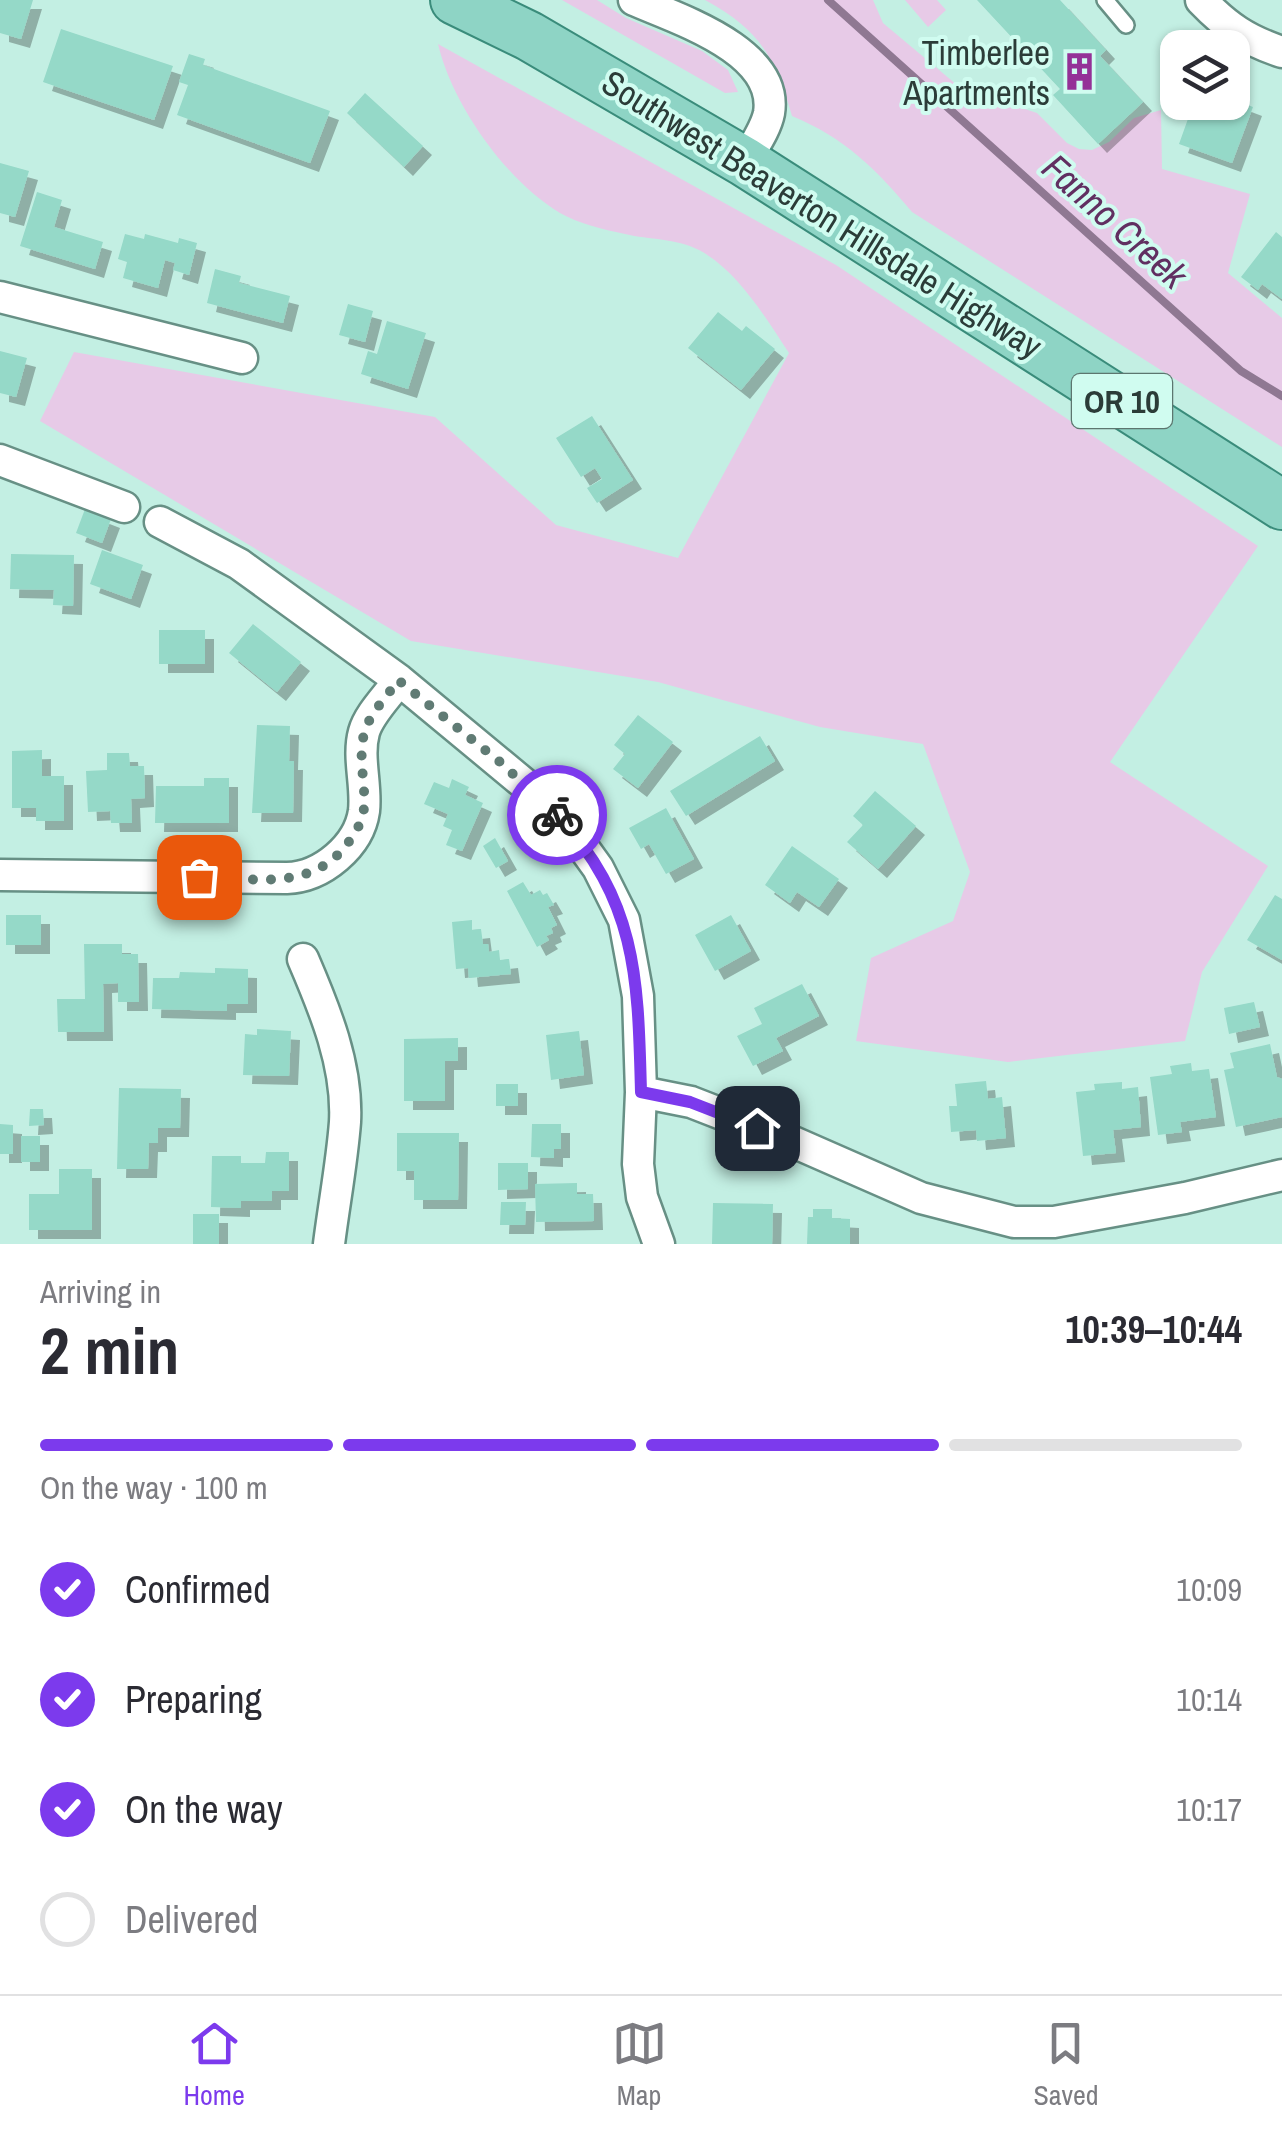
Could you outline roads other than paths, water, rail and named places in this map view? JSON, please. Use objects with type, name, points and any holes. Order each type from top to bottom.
[{"type":"main road","name":"Southwest Beaverton Hillsdale Highway","points":[[456,0],[543,44],[745,162],[1282,505]]},
{"type":"street","points":[[634,0],[706,32],[755,66],[768,93],[769,114],[745,162]]},
{"type":"street","points":[[1200,0],[1228,28],[1282,52]]},
{"type":"street","points":[[0,297],[242,358]]},
{"type":"street","points":[[0,460],[124,508]]},
{"type":"street","points":[[160,522],[239,564],[398,680],[549,806],[598,868],[624,920],[630,944],[638,996],[638,1164],[642,1197],[659,1244]]},
{"type":"street","points":[[0,875],[299,878],[324,868],[361,823],[363,736],[398,680]]},
{"type":"street","points":[[303,959],[326,1012],[344,1088],[345,1120],[328,1244]]},
{"type":"street","points":[[641,1092],[690,1102],[921,1198],[1014,1222],[1073,1218],[1186,1198],[1282,1175]]},
{"type":"lane","points":[[1106,0],[1126,25]]},
{"type":"waterway","name":"Fanno Creek","points":[[828,0],[1241,371],[1282,396]]},
{"type":"place","name":"Timberlee Apartments","points":[[1080,72]]}]
